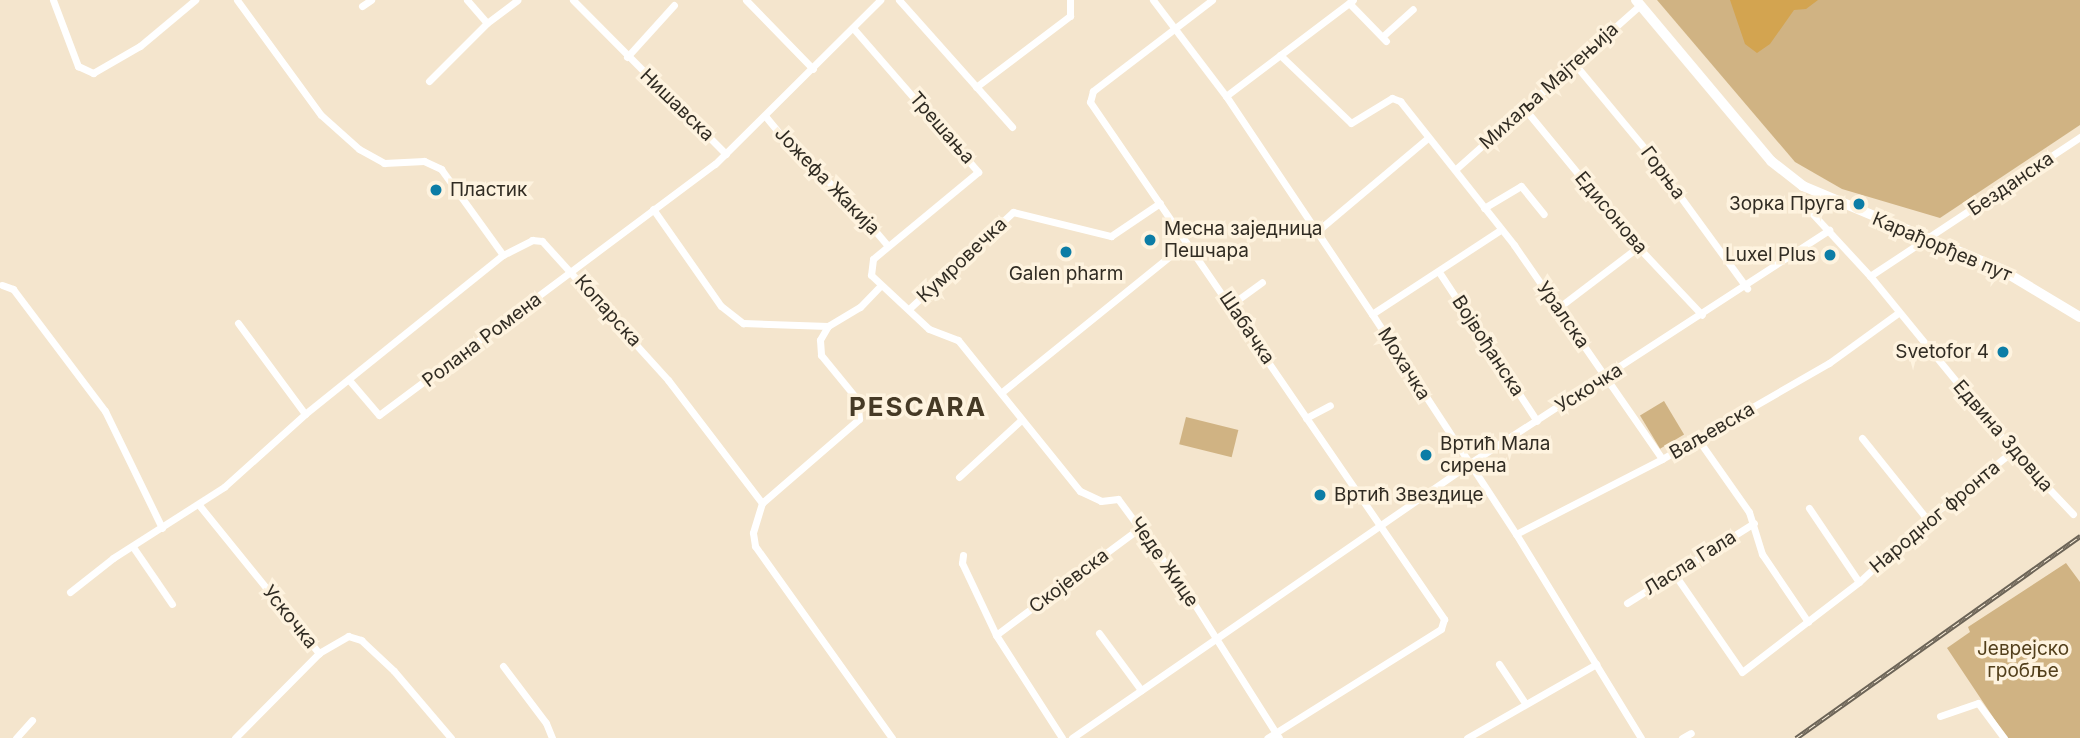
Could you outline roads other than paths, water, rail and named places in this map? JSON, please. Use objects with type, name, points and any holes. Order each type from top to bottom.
[{"type":"main road","name":"Карађорђев пут","points":[[1638,3],[1772,160],[1803,186],[1836,203],[2000,269],[2080,317]]},
{"type":"street","points":[[53,0],[78,66],[93,73],[140,46],[195,0]]},
{"type":"street","points":[[70,592],[199,505],[305,414],[503,255],[442,169],[424,161],[384,163],[359,149],[321,115],[237,0]]},
{"type":"street","points":[[362,6],[371,0]]},
{"type":"street","points":[[467,0],[487,23]]},
{"type":"street","points":[[429,81],[487,23],[517,0]]},
{"type":"street","name":"Нишавска","points":[[573,0],[726,154]]},
{"type":"street","points":[[746,0],[813,69]]},
{"type":"street","name":"Ролана Ромена","points":[[349,380],[379,415],[573,272],[726,154],[766,117],[880,0]]},
{"type":"street","points":[[899,0],[1012,127]]},
{"type":"street","points":[[976,88],[1070,16],[1070,0]]},
{"type":"street","name":"Мохачка","points":[[1153,0],[1177,27],[1226,96],[1315,233],[1372,314],[1467,465],[1516,534],[1641,738]]},
{"type":"street","points":[[1177,27],[1212,0]]},
{"type":"street","points":[[1226,96],[1351,2],[1384,38],[1413,9]]},
{"type":"street","name":"Михаља Мајтењија","points":[[1457,168],[1638,3]]},
{"type":"street","name":"Нишавска","points":[[627,57],[674,5]]},
{"type":"street","name":"Шабачка","points":[[1177,27],[1093,92],[1090,102],[1186,243],[1232,304],[1306,418],[1381,524],[1444,624],[1277,735]]},
{"type":"street","name":"Трешања","points":[[853,28],[978,172],[888,246]]},
{"type":"street","name":"Уралска","points":[[1280,55],[1351,123],[1392,98],[1400,101],[1428,138],[1457,168],[1499,231],[1514,245],[1662,459]]},
{"type":"street","name":"Горња","points":[[1573,62],[1647,151],[1747,288]]},
{"type":"street","name":"Едисонова","points":[[1524,107],[1638,247],[1702,315]]},
{"type":"street","name":"Јожефа Жакија","points":[[766,117],[888,246]]},
{"type":"street","name":"Безданска","points":[[1870,276],[1930,239],[2080,137]]},
{"type":"street","points":[[1315,233],[1428,138]]},
{"type":"street","points":[[1484,208],[1521,186],[1545,214]]},
{"type":"street","name":"Едвина Здовца","points":[[1798,198],[1870,276],[2012,452],[2073,514]]},
{"type":"street","name":"Кумровечка","points":[[910,308],[1013,212],[1111,236],[1160,203]]},
{"type":"street","points":[[653,209],[705,286],[735,319],[750,325],[828,326]]},
{"type":"street","name":"Ускочка","points":[[1072,738],[1467,465],[1747,288],[1829,230]]},
{"type":"street","points":[[1372,314],[1499,231]]},
{"type":"street","name":"Копарска","points":[[503,255],[532,240],[542,241],[573,272],[668,380],[762,503]]},
{"type":"street","points":[[1002,392],[1186,243]]},
{"type":"street","points":[[888,246],[870,267],[881,285],[860,307],[828,326],[820,340],[821,355],[857,399],[859,419],[837,434],[762,503],[755,520],[755,546],[892,738]]},
{"type":"street","points":[[1558,308],[1638,247]]},
{"type":"street","name":"Војвођанска","points":[[1439,272],[1537,421]]},
{"type":"street","points":[[1232,304],[1262,282]]},
{"type":"street","points":[[2,285],[13,289],[105,411],[162,528]]},
{"type":"street","name":"Кумровечка","points":[[881,285],[910,308],[929,329],[957,340],[1002,392],[1020,421]]},
{"type":"street","name":"Ваљевска","points":[[1516,534],[1662,459],[1829,363],[1898,313]]},
{"type":"street","points":[[238,323],[305,414]]},
{"type":"street","points":[[1306,418],[1330,405]]},
{"type":"street","points":[[959,477],[1020,421]]},
{"type":"street","name":"Чеде Жице","points":[[1020,421],[1080,491],[1101,501],[1118,499],[1142,526],[1277,735]]},
{"type":"street","points":[[1697,438],[1732,484],[1754,523],[1762,554],[1808,622]]},
{"type":"street","points":[[1862,438],[1927,519]]},
{"type":"street","name":"Народног фронта","points":[[1672,572],[1742,672],[1859,582],[1927,519],[2012,452]]},
{"type":"street","name":"Ускочка","points":[[199,505],[319,653],[348,636],[361,640],[451,738]]},
{"type":"street","name":"Народног фронта","points":[[1810,508],[1859,582]]},
{"type":"street","name":"Ласла Гала","points":[[1627,603],[1672,572],[1754,523]]},
{"type":"street","name":"Скојевска","points":[[996,635],[1142,526]]},
{"type":"street","points":[[133,547],[172,604]]},
{"type":"street","points":[[963,555],[962,564],[996,635],[1062,738]]},
{"type":"street","points":[[1099,633],[1141,690]]},
{"type":"street","points":[[235,738],[319,653]]},
{"type":"street","points":[[1499,664],[1525,703]]},
{"type":"street","points":[[1467,738],[1596,664]]},
{"type":"street","points":[[503,666],[546,723],[552,738]]},
{"type":"street","points":[[1940,716],[1978,703],[2004,738]]},
{"type":"street","points":[[16,738],[32,720]]},
{"type":"street","points":[[1682,738],[1691,733]]},
{"type":"street","points":[[1267,738],[1277,735]]},
{"type":"railway","points":[[1796,738],[2080,536]]},
{"type":"place","name":"Пластик","points":[[436,190]]},
{"type":"place","name":"Зорка Пруга","points":[[1859,204]]},
{"type":"place","name":"Месна заједница Пешчара","points":[[1150,240]]},
{"type":"place","name":"Galen pharm","points":[[1066,252]]},
{"type":"place","name":"Luxel Plus","points":[[1830,255]]},
{"type":"place","name":"Svetofor 4","points":[[2003,352]]},
{"type":"place","name":"Вртић Мала сирена","points":[[1426,455]]},
{"type":"place","name":"Вртић Звездице","points":[[1320,495]]},
{"type":"district","name":"PESCARA","points":[[918,407]]},
{"type":"park label","name":"Јеврејско гробље","points":[[2023,660]]}]
